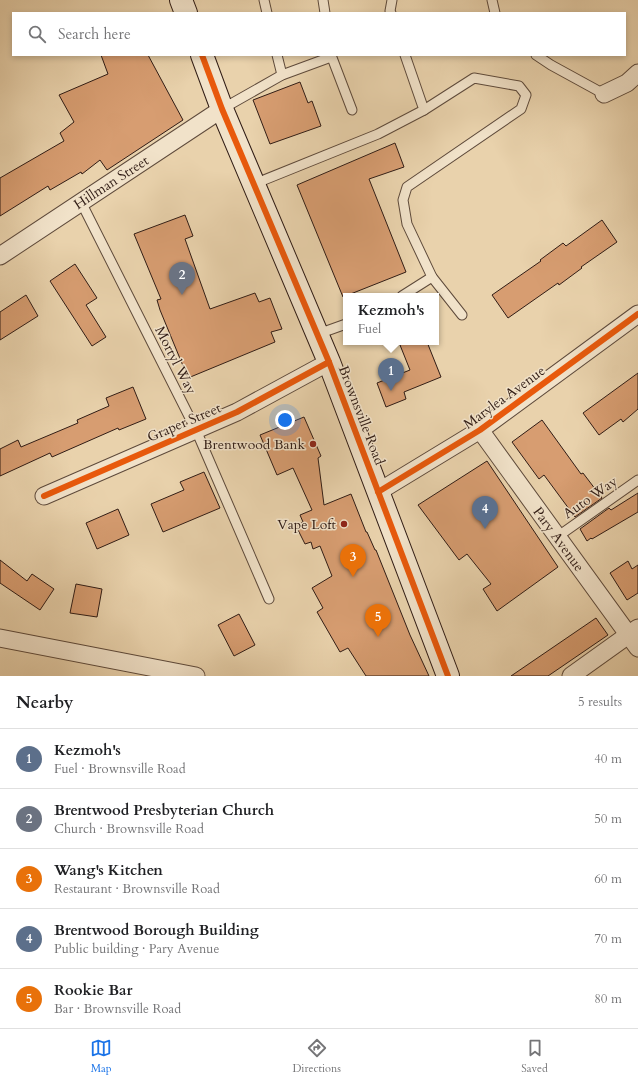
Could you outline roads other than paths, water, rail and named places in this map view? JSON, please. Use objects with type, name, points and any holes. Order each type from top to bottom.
[{"type":"main road","points":[[181,0],[186,12]]},
{"type":"main road","name":"Brownsville Road","points":[[202,56],[222,109],[318,334],[448,676]]},
{"type":"street","points":[[604,94],[627,83],[638,73]]},
{"type":"street","name":"Hillman Street","points":[[0,256],[222,109]]},
{"type":"street","name":"Marylea Avenue","points":[[378,492],[480,430],[638,314]]},
{"type":"street","name":"Graper Street","points":[[44,496],[237,412],[329,362]]},
{"type":"street","name":"Pary Avenue","points":[[480,430],[557,537],[635,637]]},
{"type":"street","points":[[571,676],[635,637]]},
{"type":"street","points":[[0,638],[196,676]]},
{"type":"lane","points":[[264,0],[267,12]]},
{"type":"lane","points":[[323,0],[325,12]]},
{"type":"lane","points":[[390,12],[392,0]]},
{"type":"lane","points":[[492,0],[495,12]]},
{"type":"lane","points":[[277,56],[282,75]]},
{"type":"lane","points":[[222,109],[282,75],[331,56],[352,110]]},
{"type":"lane","points":[[405,56],[424,110]]},
{"type":"lane","points":[[538,56],[604,94]]},
{"type":"lane","points":[[254,184],[378,134],[424,110],[474,78],[518,86],[526,95],[521,109],[407,187],[403,200],[406,224],[432,277],[462,315]]},
{"type":"lane","name":"Mortyl Way","points":[[81,202],[196,430],[269,599]]},
{"type":"lane","points":[[407,293],[432,277]]},
{"type":"lane","points":[[318,334],[343,325]]},
{"type":"lane","name":"Auto Way","points":[[557,537],[638,480]]},
{"type":"place","name":"Brentwood Presbyterian Church","points":[[182,295]]},
{"type":"place","name":"Kezmoh's","points":[[391,391]]},
{"type":"place","name":"Brentwood Bank","points":[[313,444]]},
{"type":"place","name":"Vape Loft","points":[[344,524]]},
{"type":"place","name":"Brentwood Borough Building","points":[[485,529]]},
{"type":"place","name":"Wang's Kitchen","points":[[353,577]]},
{"type":"place","name":"Rookie Bar","points":[[378,637]]}]
